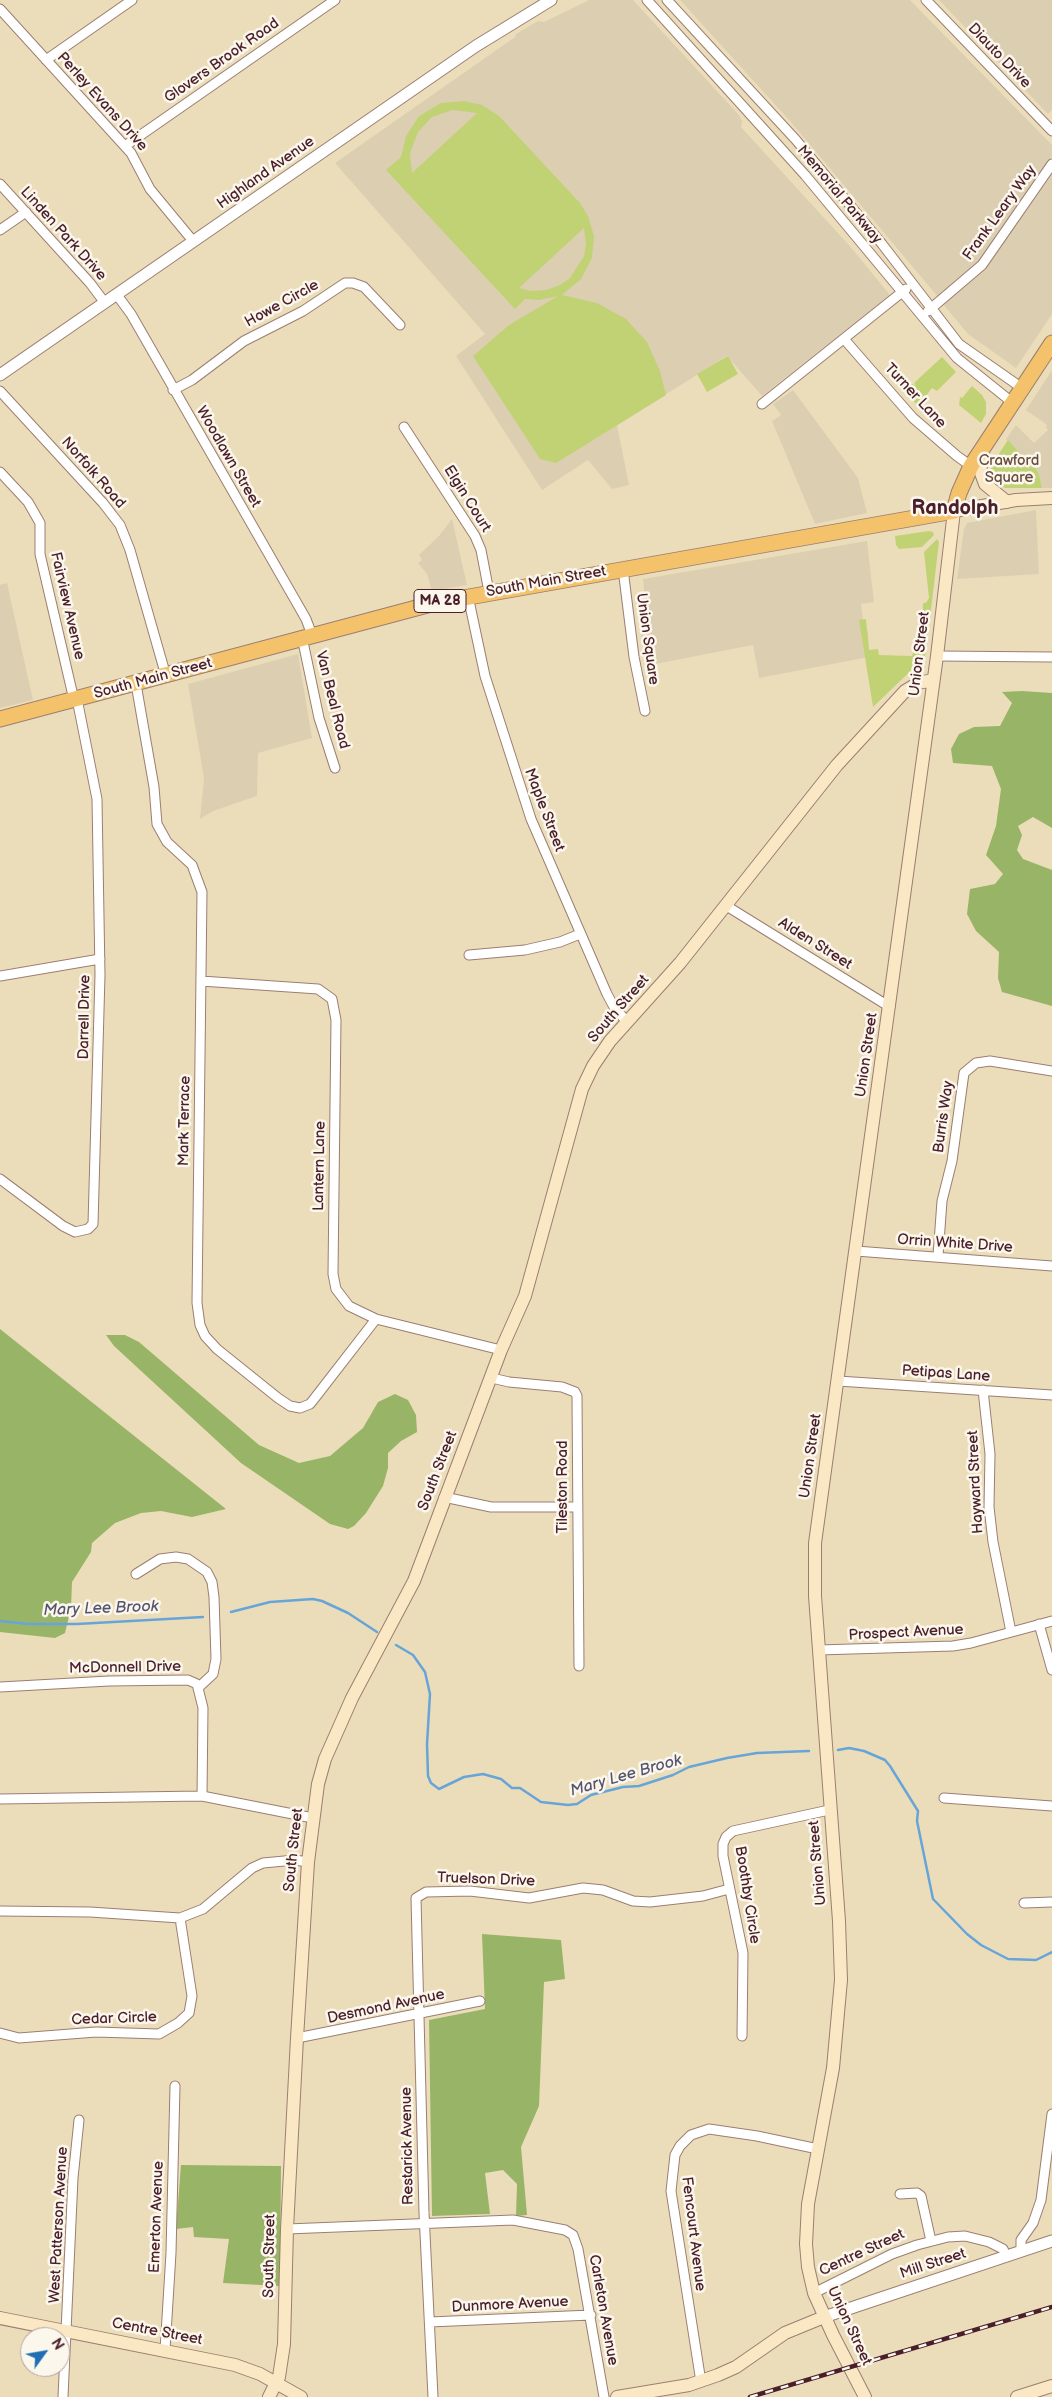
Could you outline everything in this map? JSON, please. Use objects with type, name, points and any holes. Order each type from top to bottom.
[{"type":"main road","points":[[1052,343],[971,466],[958,493],[954,511],[1006,502],[1052,498]]},
{"type":"main road","points":[[980,452],[982,476],[985,484],[1006,502]]},
{"type":"main road","name":"South Main Street","points":[[0,719],[166,676],[407,609],[489,592],[954,511]]},
{"type":"main road","name":"Union Street","points":[[866,2397],[824,2317],[814,2293],[808,2267],[806,2224],[833,2068],[840,1996],[839,1929],[818,1650],[814,1551],[890,1007],[937,656],[954,511]]},
{"type":"main road","name":"South Street","points":[[269,2397],[277,2384],[284,2344],[287,2229],[297,2038],[308,1862],[318,1784],[325,1759],[352,1698],[414,1581],[444,1497],[492,1378],[501,1350],[526,1296],[582,1089],[601,1053],[680,963],[803,806],[875,720],[910,687],[921,681],[933,680]]},
{"type":"main road","points":[[618,2397],[701,2382],[736,2368],[785,2333],[824,2317]]},
{"type":"main road","name":"Centre Street","points":[[0,2318],[50,2327]]},
{"type":"main road","name":"Centre Street","points":[[70,2331],[246,2368],[301,2397]]},
{"type":"main road","points":[[1017,2397],[1052,2386]]},
{"type":"street","points":[[46,60],[132,0]]},
{"type":"street","name":"Glovers Brook Road","points":[[125,146],[335,0]]},
{"type":"street","name":"Highland Avenue","points":[[0,375],[476,46],[551,0]]},
{"type":"street","name":"Memorial Parkway","points":[[647,0],[745,106],[962,362],[1013,403]]},
{"type":"street","name":"Memorial Parkway","points":[[667,0],[787,130],[964,348],[1022,388]]},
{"type":"street","name":"Diauto Drive","points":[[926,0],[1052,131]]},
{"type":"street","name":"Perley Evans Drive","points":[[0,9],[136,159],[150,188],[193,241]]},
{"type":"street","name":"Frank Leary Way","points":[[922,316],[982,265],[1052,164]]},
{"type":"street","name":"Linden Park Drive","points":[[0,184],[90,282],[105,303]]},
{"type":"street","points":[[0,230],[26,212]]},
{"type":"street","name":"Howe Circle","points":[[173,390],[192,380],[244,341],[303,311],[345,283],[353,283],[364,287],[400,325]]},
{"type":"street","points":[[762,404],[913,284]]},
{"type":"street","name":"Woodlawn Street","points":[[117,294],[131,314],[306,619],[307,636]]},
{"type":"street","name":"Turner Lane","points":[[844,339],[913,418],[971,466]]},
{"type":"street","name":"Norfolk Road","points":[[0,391],[103,502],[120,525],[130,550],[166,676]]},
{"type":"street","name":"Elgin Court","points":[[404,427],[475,536],[481,550],[489,592]]},
{"type":"street","name":"Fairview Avenue","points":[[0,472],[28,502],[40,523],[40,554],[76,700]]},
{"type":"street","name":"Union Square","points":[[623,569],[634,657],[645,711]]},
{"type":"street","name":"Maple Street","points":[[468,596],[485,676],[512,765],[533,825],[610,1001],[627,1022]]},
{"type":"street","name":"Van Beal Road","points":[[307,636],[319,718],[335,768]]},
{"type":"street","points":[[937,656],[1052,657]]},
{"type":"street","name":"Mark Terrace","points":[[136,684],[154,787],[157,824],[167,842],[192,865],[201,886],[196,1303],[200,1325],[205,1336],[217,1349],[278,1398],[290,1406],[300,1408],[310,1404],[376,1320]]},
{"type":"street","name":"Darrell Drive","points":[[0,1178],[63,1226],[75,1232],[88,1229],[93,1224],[100,960],[97,799],[76,700]]},
{"type":"street","name":"Alden Street","points":[[726,905],[890,1007]]},
{"type":"street","points":[[469,955],[525,950],[560,942],[580,934]]},
{"type":"street","points":[[0,976],[100,960]]},
{"type":"street","name":"Lantern Lane","points":[[201,982],[318,989],[325,991],[332,999],[336,1020],[333,1280],[338,1294],[345,1302],[376,1320],[501,1350]]},
{"type":"street","name":"Burris Way","points":[[938,1256],[942,1201],[952,1161],[964,1073],[976,1063],[990,1061],[1052,1071]]},
{"type":"street","name":"Orrin White Drive","points":[[856,1251],[1052,1266]]},
{"type":"street","name":"Tileston Road","points":[[492,1378],[509,1382],[562,1387],[575,1392],[577,1402],[579,1666]]},
{"type":"street","name":"Petipas Lane","points":[[838,1381],[1052,1395]]},
{"type":"street","name":"Hayward Street","points":[[983,1390],[990,1454],[989,1507],[993,1542],[1011,1632]]},
{"type":"street","points":[[444,1497],[490,1507],[577,1507]]},
{"type":"street","points":[[136,1574],[160,1559],[176,1557],[188,1559],[207,1572],[212,1582],[214,1597],[216,1659],[213,1674],[199,1687]]},
{"type":"street","name":"Prospect Avenue","points":[[818,1650],[953,1646],[1052,1621]]},
{"type":"street","points":[[1039,1624],[1052,1670]]},
{"type":"street","name":"McDonnell Drive","points":[[0,1686],[100,1681],[188,1680],[199,1687],[203,1708],[202,1796]]},
{"type":"street","points":[[0,1798],[202,1796],[313,1818]]},
{"type":"street","points":[[944,1798],[1052,1806]]},
{"type":"street","name":"Boothby Circle","points":[[742,2036],[743,1953],[723,1844],[726,1837],[733,1831],[829,1810]]},
{"type":"street","points":[[0,1911],[90,1912],[180,1918],[203,1909],[252,1868],[263,1863],[287,1860],[308,1862]]},
{"type":"street","name":"Truelson Drive","points":[[419,1894],[426,1892],[470,1891],[529,1898],[583,1888],[603,1890],[633,1901],[650,1902],[695,1898],[730,1889]]},
{"type":"street","name":"Restarick Avenue","points":[[419,1894],[415,1902],[420,2014],[425,2223],[433,2397]]},
{"type":"street","points":[[1024,1902],[1052,1902]]},
{"type":"street","name":"Cedar Circle","points":[[0,2033],[19,2038],[96,2032],[159,2034],[178,2023],[189,2013],[192,1996],[180,1918]]},
{"type":"street","name":"Desmond Avenue","points":[[297,2038],[480,2001]]},
{"type":"street","name":"Emerton Avenue","points":[[165,2350],[171,2253],[175,2086]]},
{"type":"street","points":[[1021,2251],[1021,2240],[1033,2223],[1041,2200],[1052,2114]]},
{"type":"street","name":"West Patterson Avenue","points":[[67,2327],[73,2178],[79,2120]]},
{"type":"street","name":"Fencourt Avenue","points":[[701,2382],[671,2191],[675,2155],[680,2146],[691,2135],[709,2129],[757,2136],[818,2149]]},
{"type":"street","points":[[900,2194],[917,2193],[921,2196],[931,2240]]},
{"type":"street","name":"Carleton Avenue","points":[[425,2223],[513,2220],[573,2235],[578,2249],[591,2315],[604,2397]]},
{"type":"street","points":[[287,2229],[425,2223]]},
{"type":"street","name":"Centre Street","points":[[814,2293],[892,2254],[931,2240],[957,2236],[973,2237],[997,2245],[1003,2249],[1006,2256]]},
{"type":"street","name":"Mill Street","points":[[824,2317],[1052,2241]]},
{"type":"street","name":"Dunmore Avenue","points":[[430,2322],[591,2315]]},
{"type":"street","name":"West Patterson Avenue","points":[[63,2397],[64,2377]]},
{"type":"shaded area","points":[[589,0],[633,0],[739,115],[742,121],[741,127],[848,244],[890,295],[762,396],[727,356],[617,425],[629,485],[612,489],[588,460],[542,490],[456,356],[485,334],[335,163],[515,37],[516,34],[538,21],[544,22]]},
{"type":"shaded area","points":[[680,0],[910,0],[1052,145],[1052,156],[979,262],[938,297],[790,121]]},
{"type":"shaded area","points":[[939,0],[1052,0],[1052,110],[1048,114]]},
{"type":"shaded area","points":[[1052,171],[1052,314],[1016,368],[968,334],[943,304],[985,268]]},
{"type":"shaded area","points":[[1052,370],[1052,488],[1042,488],[1039,474],[1031,460],[1028,462],[1006,439],[1016,425],[1034,443],[1048,430],[1046,428],[1047,425],[1026,410]]},
{"type":"shaded area","points":[[793,390],[858,478],[867,513],[815,524],[772,421],[781,415],[773,404]]},
{"type":"shaded area","points":[[1036,510],[1039,574],[957,579],[964,529],[967,523]]},
{"type":"shaded area","points":[[452,519],[467,585],[432,591],[427,574],[418,563],[422,560],[419,555],[439,536]]},
{"type":"shaded area","points":[[867,541],[874,602],[861,604],[864,630],[868,631],[869,657],[759,678],[753,645],[645,666],[640,623],[647,622],[643,579]]},
{"type":"shaded area","points":[[7,583],[33,700],[0,708],[0,585]]},
{"type":"shaded area","points":[[298,654],[312,738],[258,753],[257,796],[213,811],[200,819],[204,778],[188,684]]},
{"type":"green space","points":[[464,101],[482,105],[499,116],[580,203],[588,216],[594,236],[592,258],[581,279],[562,295],[597,303],[626,319],[647,342],[660,371],[666,395],[556,463],[540,459],[473,356],[509,325],[558,296],[539,300],[525,299],[515,309],[386,170],[401,157],[406,136],[419,116],[441,103]],"holes":[[[453,110],[477,113],[412,173],[410,153],[418,132],[432,117]],[[584,228],[586,244],[584,256],[570,278],[560,285],[546,290],[531,291],[519,288]]]},
{"type":"green space","points":[[728,356],[738,374],[707,392],[697,374]]},
{"type":"green space","points":[[942,357],[956,372],[937,391],[932,388],[918,406],[904,390],[912,384],[916,385],[914,383]]},
{"type":"green space","points":[[972,386],[982,395],[986,402],[986,414],[981,423],[959,405],[960,397],[962,398]]},
{"type":"green space","name":"Crawford Square","points":[[1008,440],[1028,462],[1031,460],[1039,474],[1042,488],[1005,488],[994,483],[990,472],[992,464]]},
{"type":"green space","points":[[933,532],[934,535],[922,547],[899,549],[896,545],[895,536]]},
{"type":"green space","points":[[937,539],[939,542],[928,635],[922,638],[923,603],[926,603],[929,598],[924,552]]},
{"type":"green space","points":[[866,619],[869,650],[878,649],[879,655],[912,656],[915,647],[927,645],[925,656],[920,662],[873,707],[859,620]]},
{"type":"green space","points":[[1002,692],[1052,693],[1052,828],[1033,817],[1018,826],[1022,835],[1017,850],[1023,859],[1052,870],[1052,1006],[1002,992],[998,978],[999,952],[976,931],[967,914],[970,889],[995,884],[1003,874],[986,855],[996,826],[1001,789],[992,766],[953,763],[951,749],[959,734],[974,727],[1000,726],[1012,703]]},
{"type":"green space","points":[[0,1329],[226,1509],[192,1517],[161,1511],[141,1513],[115,1523],[92,1543],[91,1552],[72,1582],[71,1608],[65,1633],[55,1638],[0,1632]]},
{"type":"green space","points":[[106,1335],[125,1335],[139,1342],[259,1445],[299,1463],[330,1456],[363,1428],[378,1402],[395,1394],[408,1400],[416,1415],[417,1432],[401,1441],[388,1453],[388,1468],[383,1486],[366,1513],[354,1526],[348,1529],[330,1524],[241,1463],[114,1346]]},
{"type":"green space","points":[[482,1934],[561,1940],[565,1979],[544,1982],[539,2106],[521,2147],[527,2215],[516,2216],[517,2184],[503,2170],[485,2173],[490,2214],[432,2216],[429,2020],[485,2009]]},
{"type":"green space","points":[[181,2165],[281,2166],[280,2286],[223,2283],[229,2239],[194,2237],[193,2227],[176,2229]]},
{"type":"waterway","name":"Mary Lee Brook","points":[[231,1612],[270,1602],[313,1599],[348,1613],[377,1632]]},
{"type":"waterway","name":"Mary Lee Brook","points":[[0,1621],[28,1624],[77,1624],[203,1617]]},
{"type":"waterway","name":"Mary Lee Brook","points":[[396,1645],[413,1655],[425,1672],[430,1694],[427,1744],[428,1776],[431,1783],[439,1789],[464,1777],[483,1774],[501,1779],[512,1788],[520,1788],[541,1802],[568,1805],[577,1804],[591,1795],[623,1787],[639,1786],[673,1775],[689,1767],[727,1758],[757,1753],[809,1751]]},
{"type":"waterway","name":"Mary Lee Brook","points":[[838,1750],[849,1748],[864,1751],[885,1760],[890,1766],[918,1811],[917,1821],[933,1899],[967,1934],[981,1945],[1008,1959],[1036,1960],[1052,1952]]},
{"type":"railway","points":[[750,2397],[1052,2307]]},
{"type":"district","name":"Randolph","points":[[955,509]]}]
